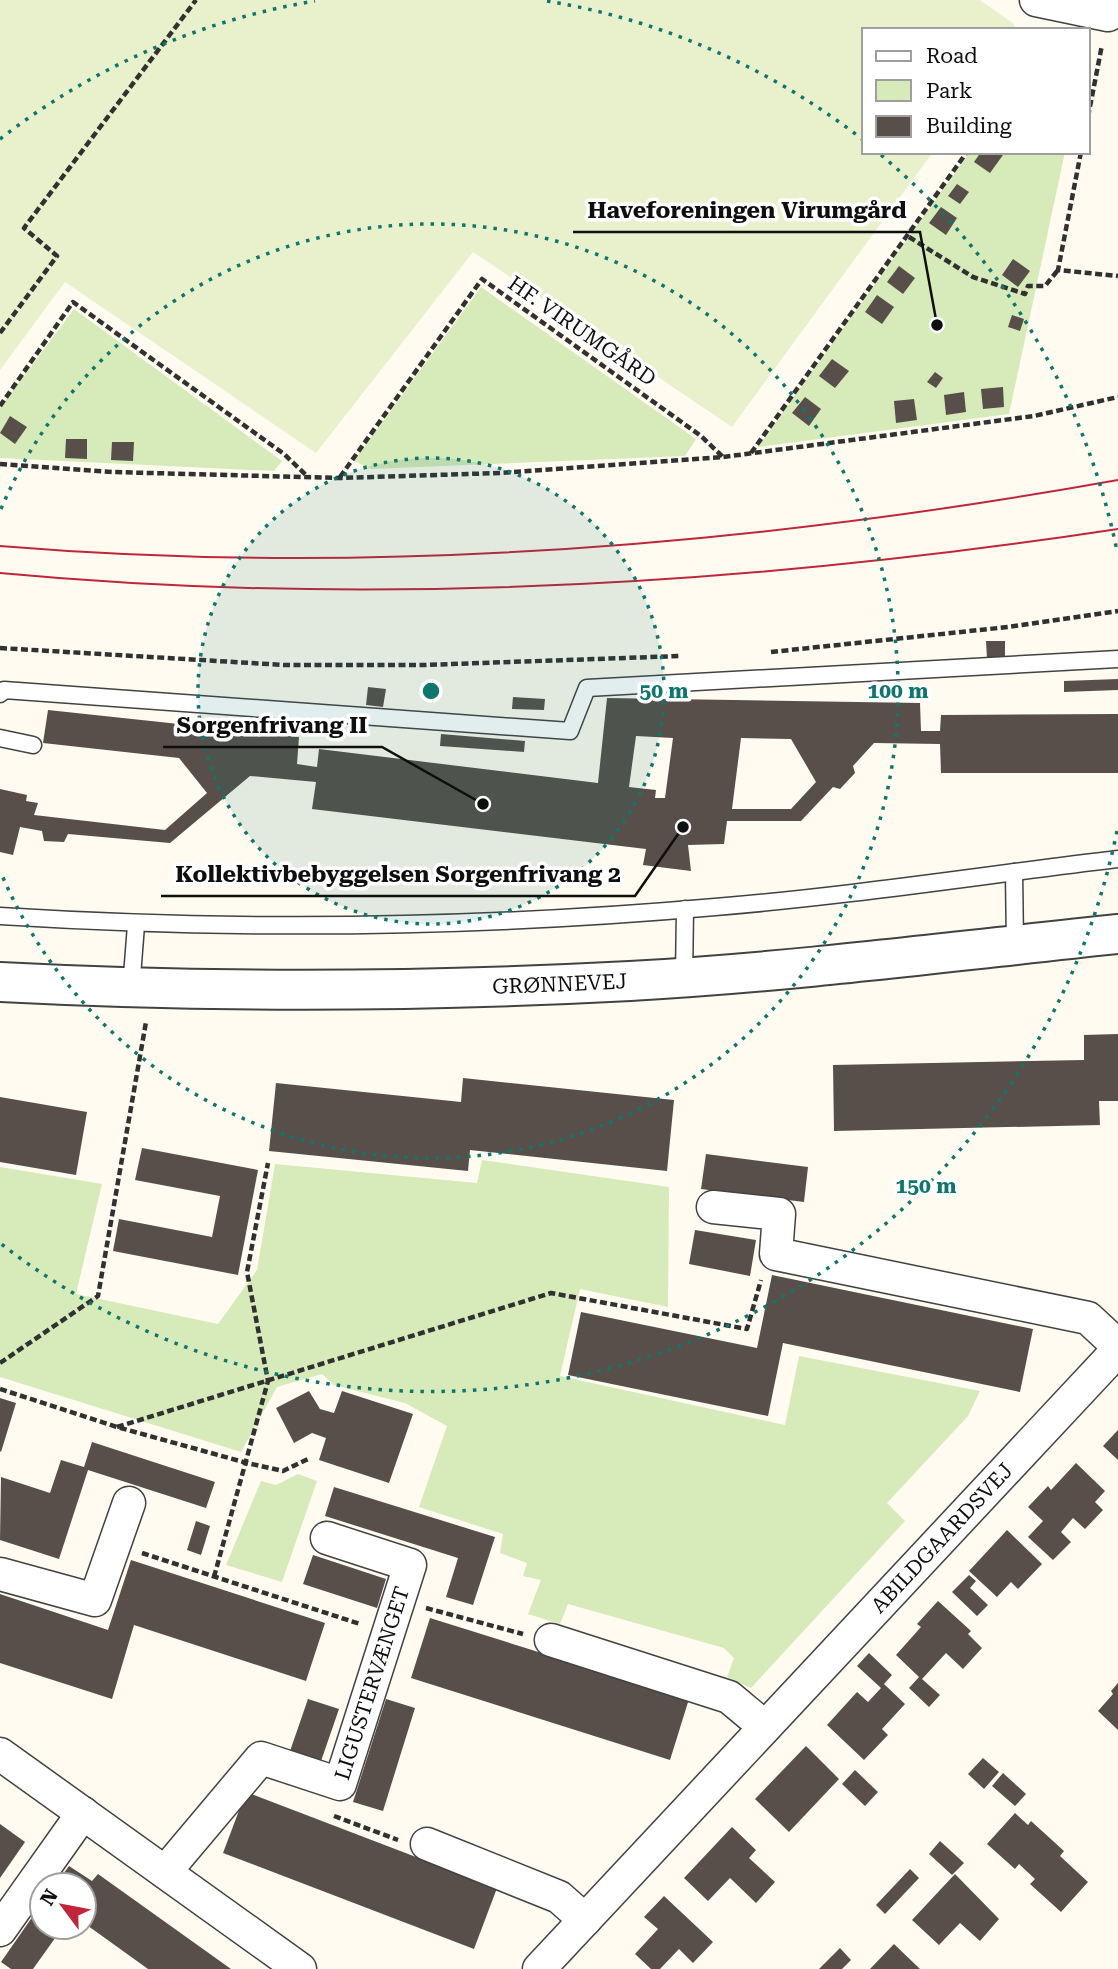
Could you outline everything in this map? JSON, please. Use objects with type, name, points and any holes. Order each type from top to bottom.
[{"type":"street","points":[[1036,0],[1109,8]]},
{"type":"street","name":"GRØNNEVEJ","points":[[0,982],[141,989],[416,989],[684,977],[1118,934]]},
{"type":"street","points":[[713,1207],[779,1214],[776,1254]]},
{"type":"street","name":"ABILDGAARDSVEJ","points":[[538,1969],[1118,1348],[1088,1318],[776,1254]]},
{"type":"street","points":[[0,1574],[94,1600],[129,1503]]},
{"type":"street","name":"LIGUSTERVÆNGET","points":[[165,1872],[261,1758],[340,1784],[410,1565],[327,1538]]},
{"type":"street","points":[[551,1640],[729,1697],[765,1727]]},
{"type":"street","points":[[0,1754],[300,1969]]},
{"type":"street","points":[[0,1930],[83,1814]]},
{"type":"street","points":[[427,1844],[559,1897],[585,1920]]},
{"type":"lane","points":[[0,694],[4,690],[570,731],[587,688],[1118,659]]},
{"type":"lane","points":[[0,738],[33,744]]},
{"type":"lane","points":[[0,916],[136,925],[381,927],[685,909],[1118,859]]},
{"type":"lane","points":[[1014,872],[1015,945]]},
{"type":"lane","points":[[684,977],[685,909]]},
{"type":"lane","points":[[136,925],[141,989]]},
{"type":"path","points":[[0,333],[57,257],[24,228],[196,0]]},
{"type":"path","points":[[1090,101],[1109,8]]},
{"type":"path","points":[[751,453],[909,237],[966,154]]},
{"type":"path","points":[[909,237],[972,277],[1025,294],[1028,286],[1045,286],[1058,270],[1081,154]]},
{"type":"path","points":[[1058,270],[1118,276]]},
{"type":"path","name":"HF. VIRUMGÅRD","points":[[340,478],[482,279],[701,436],[723,457]]},
{"type":"path","points":[[0,406],[73,302],[284,454],[307,476]]},
{"type":"path","points":[[0,464],[112,472],[340,478],[500,473],[723,457],[1034,416],[1118,397]]},
{"type":"path","points":[[759,653],[1009,626],[1118,611]]},
{"type":"path","points":[[0,648],[285,665],[425,665],[690,656]]},
{"type":"path","points":[[0,1363],[98,1296],[141,989]]},
{"type":"path","points":[[214,1577],[268,1381],[247,1272],[268,1163]]},
{"type":"path","points":[[117,1427],[551,1293],[747,1329],[766,1263],[776,1254]]},
{"type":"path","points":[[0,1389],[117,1427],[247,1463],[283,1471],[308,1459]]},
{"type":"path","points":[[115,1544],[388,1633]]},
{"type":"path","points":[[398,1601],[551,1640]]},
{"type":"green space","points":[[0,0],[980,0],[1014,24],[1015,28],[862,28],[862,154],[932,154],[732,427],[473,252],[316,453],[65,282],[0,370]]},
{"type":"green space","points":[[969,154],[1065,154],[1009,414],[758,447]]},
{"type":"green space","points":[[481,287],[696,439],[685,456],[371,469],[354,461]]},
{"type":"green space","points":[[74,309],[282,461],[274,471],[0,458],[0,408]]},
{"type":"green space","points":[[482,1160],[669,1187],[668,1307],[580,1289],[560,1376],[785,1425],[799,1356],[980,1391],[968,1416],[887,1503],[905,1521],[751,1688],[727,1677],[734,1658],[724,1648],[568,1604],[560,1624],[528,1614],[541,1580],[523,1576],[527,1563],[500,1553],[503,1534],[419,1507],[447,1426],[405,1403],[334,1385],[322,1374],[277,1387],[241,1452],[0,1377],[0,1167],[102,1184],[76,1294],[218,1324],[257,1270],[275,1164],[477,1183]]},
{"type":"green space","points":[[298,1474],[317,1481],[282,1582],[226,1565],[261,1481],[276,1485]]},
{"type":"building","points":[[980,154],[1003,155],[990,173],[974,162]]},
{"type":"building","points":[[957,184],[969,192],[960,204],[948,196]]},
{"type":"building","points":[[941,207],[957,218],[946,235],[929,223]]},
{"type":"building","points":[[1013,259],[1030,271],[1018,287],[1002,275]]},
{"type":"building","points":[[899,266],[915,278],[903,294],[887,282]]},
{"type":"building","points":[[877,295],[894,307],[882,324],[865,312]]},
{"type":"building","points":[[1012,315],[1024,319],[1020,331],[1008,327]]},
{"type":"building","points":[[832,359],[849,371],[835,388],[819,376]]},
{"type":"building","points":[[935,372],[943,378],[936,388],[927,382]]},
{"type":"building","points":[[1003,387],[1004,407],[983,409],[981,389]]},
{"type":"building","points":[[964,392],[966,412],[946,415],[944,395]]},
{"type":"building","points":[[805,397],[821,409],[809,426],[792,413]]},
{"type":"building","points":[[914,399],[917,420],[896,423],[894,401]]},
{"type":"building","points":[[10,416],[27,427],[15,444],[0,433]]},
{"type":"building","points":[[66,439],[87,439],[87,459],[65,458]]},
{"type":"building","points":[[112,442],[134,442],[133,461],[111,460]]},
{"type":"building","points":[[986,641],[1005,641],[1005,658],[987,659]]},
{"type":"building","points":[[1118,679],[1118,690],[1064,692],[1064,681]]},
{"type":"building","points":[[368,687],[386,689],[383,707],[366,705]]},
{"type":"building","points":[[513,697],[545,699],[544,710],[512,709]]},
{"type":"building","points":[[607,698],[920,703],[921,731],[940,731],[941,715],[1118,714],[1118,773],[941,773],[940,744],[874,743],[853,766],[855,773],[840,789],[833,787],[801,821],[727,821],[724,844],[688,845],[691,871],[643,865],[646,849],[312,809],[316,782],[250,776],[170,843],[68,834],[64,842],[44,841],[42,831],[20,827],[13,855],[0,852],[0,789],[27,795],[26,801],[38,803],[34,815],[165,830],[207,793],[179,758],[43,743],[48,710],[299,737],[297,764],[317,767],[319,749],[598,783]],"holes":[[[636,736],[673,738],[665,798],[655,798],[656,790],[629,787]],[[741,738],[791,739],[816,782],[791,809],[732,809]]]},
{"type":"building","points":[[441,734],[525,741],[524,752],[440,746]]},
{"type":"building","points":[[1118,1034],[1118,1101],[1099,1101],[1100,1125],[834,1131],[833,1065],[1084,1060],[1084,1035]]},
{"type":"building","points":[[463,1078],[674,1100],[667,1171],[470,1150],[468,1171],[269,1151],[276,1083],[461,1102]]},
{"type":"building","points":[[0,1097],[87,1112],[76,1175],[0,1162]]},
{"type":"building","points":[[142,1148],[258,1170],[238,1275],[113,1251],[119,1219],[212,1237],[220,1196],[135,1180]]},
{"type":"building","points":[[706,1154],[808,1167],[804,1202],[701,1189]]},
{"type":"building","points":[[695,1230],[756,1240],[750,1276],[689,1264]]},
{"type":"building","points":[[772,1275],[1033,1329],[1020,1392],[783,1343],[768,1416],[568,1375],[581,1312],[757,1348]]},
{"type":"building","points":[[309,1391],[320,1409],[334,1413],[342,1391],[413,1414],[389,1483],[319,1460],[326,1438],[312,1433],[294,1443],[276,1408]]},
{"type":"building","points":[[0,1398],[16,1403],[1,1452],[0,1451]]},
{"type":"building","points":[[1118,1430],[1118,1460],[1103,1446]]},
{"type":"building","points":[[92,1442],[215,1482],[206,1508],[88,1470],[59,1559],[0,1540],[1,1477],[50,1493],[61,1460],[84,1467]]},
{"type":"building","points":[[1076,1463],[1105,1491],[1095,1502],[1103,1510],[1085,1529],[1073,1518],[1061,1532],[1071,1542],[1053,1560],[1028,1537],[1043,1521],[1028,1507],[1048,1486],[1051,1490]]},
{"type":"building","points":[[334,1487],[495,1537],[473,1605],[446,1597],[458,1558],[325,1516]]},
{"type":"building","points":[[196,1521],[210,1526],[201,1555],[187,1550]]},
{"type":"building","points":[[1007,1530],[1042,1564],[1018,1589],[1011,1582],[997,1597],[969,1571]]},
{"type":"building","points":[[313,1555],[386,1579],[377,1608],[303,1584]]},
{"type":"building","points":[[131,1560],[325,1623],[306,1681],[134,1625],[112,1699],[0,1663],[0,1594],[108,1630]]},
{"type":"building","points":[[969,1575],[976,1581],[970,1588],[988,1605],[977,1616],[952,1592]]},
{"type":"building","points":[[938,1601],[971,1631],[968,1634],[982,1648],[963,1669],[946,1653],[922,1679],[940,1695],[929,1707],[909,1688],[919,1677],[896,1655],[921,1627],[917,1624]]},
{"type":"building","points":[[430,1618],[689,1699],[670,1760],[411,1678]]},
{"type":"building","points":[[869,1653],[892,1675],[884,1684],[905,1704],[882,1729],[888,1735],[864,1760],[827,1725],[857,1692],[868,1702],[881,1688],[857,1666]]},
{"type":"building","points":[[1118,1683],[1118,1730],[1098,1711],[1113,1694],[1111,1691]]},
{"type":"building","points":[[308,1699],[339,1709],[320,1764],[289,1754]]},
{"type":"building","points":[[386,1699],[415,1708],[383,1811],[353,1802]]},
{"type":"building","points":[[806,1746],[839,1779],[789,1832],[755,1799]]},
{"type":"building","points":[[983,1758],[999,1772],[984,1789],[968,1774]]},
{"type":"building","points":[[855,1770],[878,1792],[865,1806],[842,1784]]},
{"type":"building","points":[[1003,1773],[1026,1794],[1015,1806],[992,1786]]},
{"type":"building","points":[[246,1792],[497,1888],[474,1949],[223,1853]]},
{"type":"building","points":[[1015,1813],[1028,1825],[1031,1821],[1064,1851],[1060,1856],[1088,1882],[1061,1912],[1030,1884],[1035,1879],[1019,1864],[1015,1869],[987,1844]]},
{"type":"building","points":[[0,1824],[25,1842],[0,1878]]},
{"type":"building","points":[[732,1827],[756,1850],[749,1858],[775,1882],[756,1903],[730,1878],[708,1901],[684,1878]]},
{"type":"building","points":[[940,1841],[964,1863],[952,1875],[929,1854]]},
{"type":"building","points":[[910,1869],[919,1878],[885,1914],[876,1905]]},
{"type":"building","points":[[98,1874],[231,1969],[148,1969],[98,1933]]},
{"type":"building","points":[[955,1874],[999,1919],[980,1941],[960,1923],[939,1945],[912,1920]]},
{"type":"building","points":[[664,1896],[713,1942],[693,1963],[679,1949],[660,1969],[651,1969],[635,1954],[658,1929],[644,1917]]},
{"type":"building","points":[[28,1923],[28,1941],[53,1941],[33,1969],[11,1969],[1,1962]]},
{"type":"building","points":[[894,1944],[920,1969],[870,1969]]},
{"type":"building","points":[[840,1948],[851,1960],[842,1969],[819,1969]]},
{"type":"tram line","points":[[0,546],[140,555],[281,558],[421,556],[561,549],[841,523],[1118,480]]},
{"type":"tram line","points":[[0,573],[280,589],[560,585],[700,577],[840,564],[1118,529]]},
{"type":"place","name":"Haveforeningen Virumgård","points":[[937,325]]},
{"type":"place","name":"Sorgenfrivang II","points":[[483,804]]},
{"type":"place","name":"Kollektivbebyggelsen Sorgenfrivang 2","points":[[683,827]]}]
